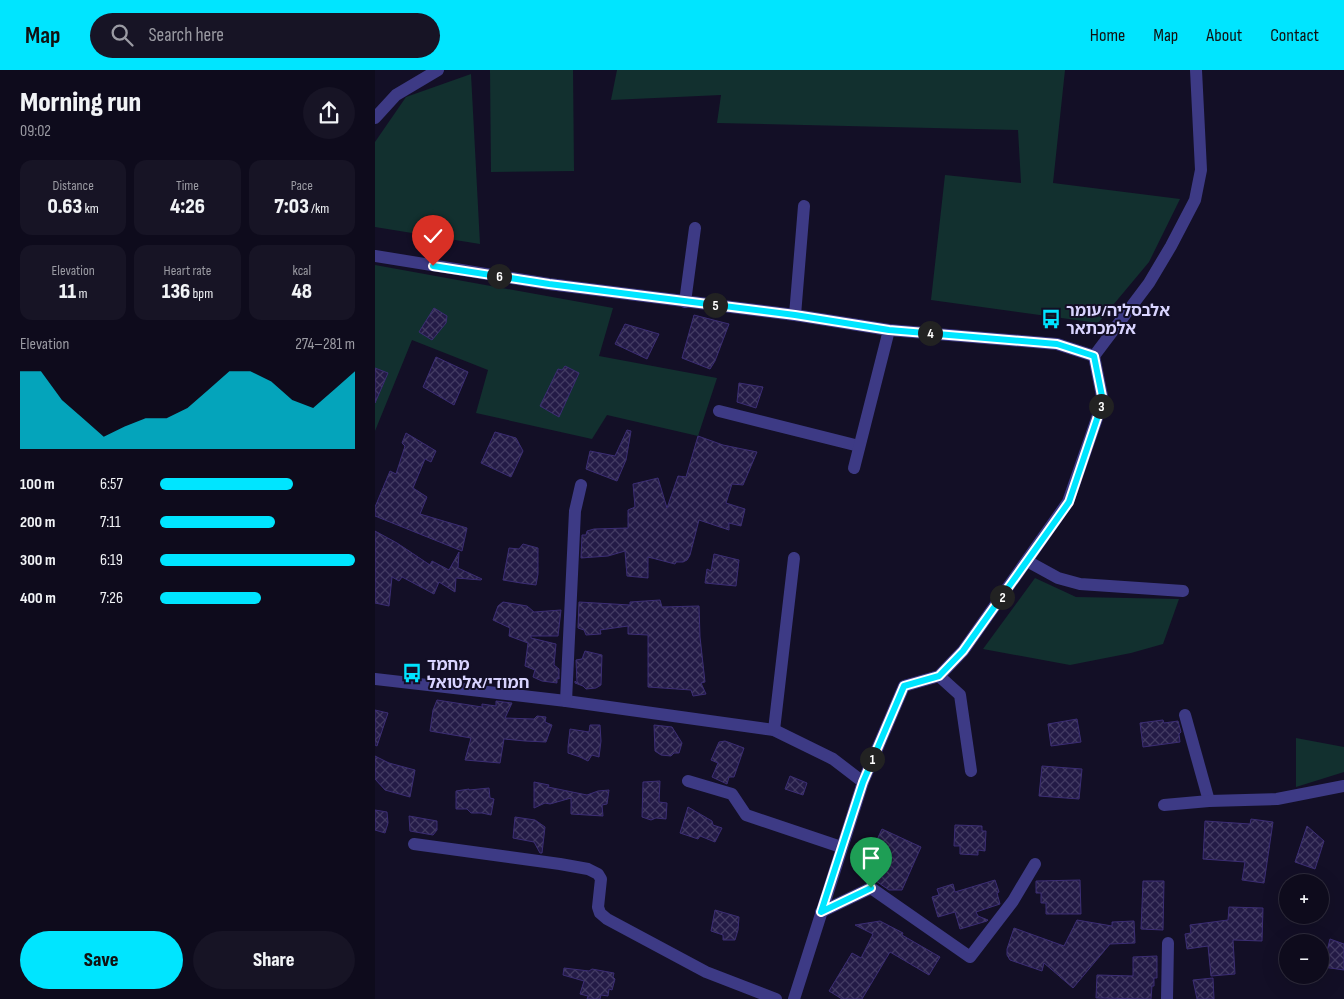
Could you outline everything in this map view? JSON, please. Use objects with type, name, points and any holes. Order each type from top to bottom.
[{"type":"street","points":[[375,118],[379,107],[438,70]]},
{"type":"street","points":[[794,999],[863,782],[904,686],[939,676],[963,651],[1069,502],[1103,401],[1094,356],[1149,283],[1195,200],[1201,170],[1196,70]]},
{"type":"street","points":[[795,315],[804,206]]},
{"type":"street","points":[[685,302],[695,228]]},
{"type":"street","points":[[375,256],[549,284],[795,315],[889,330],[1057,344],[1094,356]]},
{"type":"street","points":[[854,468],[889,330]]},
{"type":"street","points":[[719,411],[859,446]]},
{"type":"street","points":[[566,701],[575,511],[581,485]]},
{"type":"street","points":[[774,730],[794,558]]},
{"type":"street","points":[[1027,561],[1058,578],[1080,584],[1183,591]]},
{"type":"street","points":[[939,676],[960,695],[971,771]]},
{"type":"street","points":[[375,678],[566,701],[774,730],[833,759],[863,782]]},
{"type":"street","points":[[1185,715],[1209,800]]},
{"type":"street","points":[[688,781],[732,794],[746,816],[841,848]]},
{"type":"street","points":[[1164,805],[1209,800],[1277,799],[1344,786]]},
{"type":"street","points":[[414,844],[588,869],[597,874],[601,879],[598,906],[600,913],[607,919],[706,972],[776,999]]},
{"type":"street","points":[[821,912],[871,888],[970,957],[1013,901],[1035,864]]},
{"type":"street","points":[[1167,999],[1168,943]]},
{"type":"green space","points":[[490,70],[573,70],[574,171],[491,172]]},
{"type":"green space","points":[[617,70],[1065,70],[1053,183],[1180,199],[1149,262],[1098,323],[931,300],[945,175],[1021,183],[1018,130],[717,123],[721,95],[611,100]]},
{"type":"green space","points":[[471,74],[480,244],[375,227],[375,142],[406,97]]},
{"type":"green space","points":[[375,265],[613,308],[599,356],[717,378],[698,436],[607,415],[592,439],[476,413],[488,370],[412,340],[375,431]]},
{"type":"green space","points":[[1035,578],[1076,597],[1179,599],[1163,644],[1131,653],[1070,665],[983,649]]},
{"type":"green space","points":[[1296,738],[1344,747],[1344,772],[1296,787]]},
{"type":"building","points":[[434,308],[447,316],[446,323],[432,340],[419,332]]},
{"type":"building","points":[[694,315],[729,324],[710,369],[682,358]]},
{"type":"building","points":[[625,324],[659,334],[647,359],[615,344]]},
{"type":"building","points":[[436,357],[468,372],[454,405],[423,387]]},
{"type":"building","points":[[565,366],[579,373],[559,417],[540,406],[558,369],[562,370]]},
{"type":"building","points":[[375,368],[388,373],[375,403]]},
{"type":"building","points":[[739,383],[763,387],[756,408],[737,402]]},
{"type":"building","points":[[627,430],[631,431],[626,460],[617,481],[586,469],[590,451],[615,456]]},
{"type":"building","points":[[495,432],[516,438],[523,451],[511,477],[481,463]]},
{"type":"building","points":[[406,433],[436,451],[431,462],[425,459],[413,488],[427,497],[420,514],[467,528],[462,551],[375,516],[375,507],[390,471],[396,474],[405,446],[402,443]]},
{"type":"building","points":[[698,436],[723,445],[757,452],[743,485],[732,484],[726,503],[745,509],[741,526],[729,523],[729,530],[699,520],[687,560],[676,562],[675,564],[648,557],[648,578],[627,576],[625,551],[608,556],[581,558],[582,535],[586,535],[587,531],[628,528],[628,510],[635,507],[633,484],[658,478],[667,508],[678,476],[686,477]]},
{"type":"building","points":[[375,531],[430,565],[432,561],[449,570],[459,552],[458,568],[482,579],[456,578],[455,592],[439,582],[434,594],[402,577],[399,581],[392,577],[389,606],[375,603]]},
{"type":"building","points":[[523,544],[538,548],[536,585],[503,580],[509,548],[519,549]]},
{"type":"building","points":[[714,554],[739,560],[736,586],[705,583],[707,569],[711,571]]},
{"type":"building","points":[[660,600],[662,607],[699,606],[705,682],[701,683],[706,694],[693,696],[691,690],[648,687],[648,635],[628,634],[628,626],[600,630],[601,634],[586,635],[584,630],[578,628],[579,602],[630,605],[630,602]]},
{"type":"building","points":[[503,602],[527,606],[534,612],[561,610],[558,636],[531,636],[531,638],[556,644],[554,665],[559,669],[557,683],[542,681],[533,677],[535,670],[525,666],[528,643],[509,636],[510,628],[493,620],[498,606]]},
{"type":"building","points":[[585,651],[602,655],[601,685],[596,688],[586,689],[575,683],[575,681],[577,683],[576,660],[582,659]]},
{"type":"building","points":[[437,700],[482,707],[482,704],[496,706],[496,701],[512,703],[505,718],[534,719],[537,716],[546,717],[545,722],[552,725],[546,742],[504,739],[500,763],[465,760],[471,738],[430,731],[433,710]]},
{"type":"building","points":[[375,710],[388,713],[377,746],[375,745]]},
{"type":"building","points":[[1077,719],[1081,742],[1051,746],[1048,724]]},
{"type":"building","points":[[1163,720],[1164,723],[1178,721],[1181,732],[1179,734],[1180,742],[1143,747],[1140,723]]},
{"type":"building","points":[[590,725],[600,725],[601,741],[599,757],[592,755],[588,761],[568,753],[568,747],[570,729],[589,732]]},
{"type":"building","points":[[654,725],[672,727],[682,743],[679,753],[674,753],[671,756],[661,755],[655,751]]},
{"type":"building","points":[[725,741],[744,748],[734,777],[729,777],[727,784],[712,777],[718,763],[711,760],[719,742]]},
{"type":"building","points":[[375,756],[389,763],[415,770],[410,797],[385,790],[375,779]]},
{"type":"building","points":[[1042,766],[1082,769],[1079,799],[1039,796]]},
{"type":"building","points":[[790,776],[807,783],[803,795],[785,789]]},
{"type":"building","points":[[660,781],[659,802],[667,803],[666,819],[656,818],[651,820],[642,817],[643,782]]},
{"type":"building","points":[[534,782],[549,785],[548,787],[587,795],[609,790],[607,804],[602,805],[603,816],[571,814],[571,798],[550,804],[545,803],[534,808]]},
{"type":"building","points":[[489,788],[490,798],[494,799],[491,815],[471,813],[467,809],[456,809],[456,791]]},
{"type":"building","points":[[688,807],[712,821],[713,825],[722,828],[715,842],[700,836],[698,839],[680,833]]},
{"type":"building","points":[[375,810],[387,812],[388,823],[385,833],[375,830]]},
{"type":"building","points":[[409,816],[437,821],[437,830],[433,835],[410,831]]},
{"type":"building","points":[[515,817],[535,820],[545,827],[542,853],[540,853],[534,842],[513,838]]},
{"type":"building","points":[[1251,819],[1273,822],[1264,883],[1242,880],[1245,862],[1203,859],[1205,821],[1250,824]]},
{"type":"building","points":[[955,825],[982,826],[982,831],[986,831],[985,851],[978,850],[978,855],[960,854],[960,846],[954,846]]},
{"type":"building","points":[[1307,826],[1324,841],[1315,869],[1295,862]]},
{"type":"building","points":[[882,829],[921,847],[902,890],[889,890],[876,881],[871,880],[875,873],[870,870],[880,849],[874,846]]},
{"type":"building","points":[[995,880],[1000,904],[976,912],[978,916],[987,921],[960,929],[955,912],[938,917],[932,897],[939,895],[937,889],[953,884],[955,892]]},
{"type":"building","points":[[1080,880],[1081,914],[1046,914],[1046,903],[1041,903],[1041,893],[1036,893],[1036,881]]},
{"type":"building","points":[[1143,881],[1164,881],[1163,930],[1141,929]]},
{"type":"building","points":[[1229,907],[1263,908],[1262,941],[1233,940],[1235,974],[1211,976],[1208,946],[1187,949],[1185,934],[1191,933],[1190,925],[1228,920]]},
{"type":"building","points":[[715,910],[739,917],[735,940],[723,940],[723,935],[711,931]]},
{"type":"building","points":[[1077,920],[1112,926],[1112,922],[1134,921],[1135,943],[1110,944],[1073,988],[1044,963],[1042,971],[1010,960],[1007,955],[1007,949],[1014,928],[1064,946]]},
{"type":"building","points":[[880,921],[903,933],[902,935],[940,957],[929,975],[890,952],[862,999],[842,999],[829,991],[852,953],[861,958],[873,934],[855,925]]},
{"type":"building","points":[[1330,939],[1344,944],[1344,970],[1329,968]]},
{"type":"building","points":[[1157,956],[1157,978],[1154,978],[1151,999],[1096,998],[1097,975],[1133,976],[1133,957]]},
{"type":"building","points":[[564,968],[589,971],[592,969],[614,973],[613,977],[615,979],[612,990],[609,989],[608,996],[601,995],[600,999],[587,999],[588,996],[580,994],[584,981],[563,975]]},
{"type":"building","points":[[1213,978],[1214,999],[1197,999],[1193,980]]},
{"type":"place","name":"אלבסליה/עומר אלמכתאר","points":[[1051,319]]},
{"type":"place","name":"מחמד חמודי/אלטואל","points":[[412,673]]},
{"type":"route","points":[[433,266],[549,284],[795,315],[889,330],[1057,344],[1094,356],[1103,401],[1069,502],[963,651],[939,676],[904,686],[863,782],[821,912],[871,888]]}]
